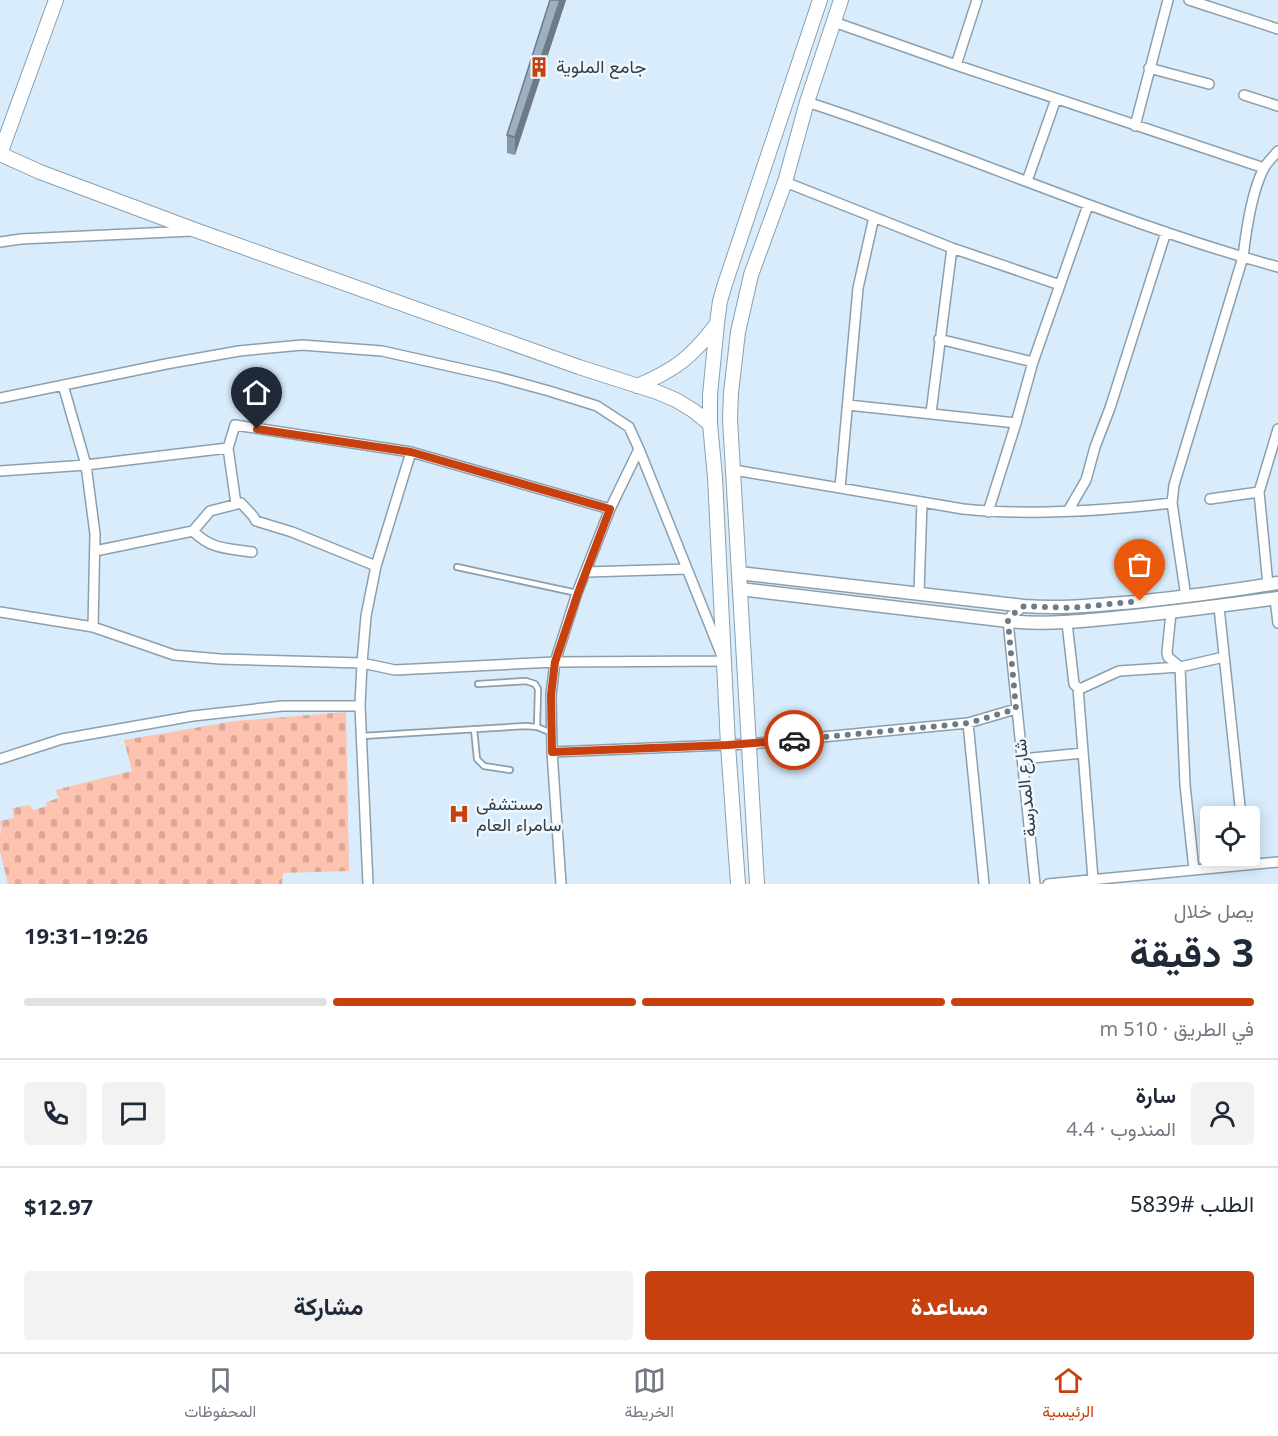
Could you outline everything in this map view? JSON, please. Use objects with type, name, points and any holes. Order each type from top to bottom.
[{"type":"main road","points":[[56,0],[0,154],[40,172],[198,231],[568,363],[657,392],[676,400],[710,424]]},
{"type":"main road","points":[[738,884],[728,745],[710,395],[717,323],[725,284],[820,0]]},
{"type":"main road","points":[[757,884],[730,419],[731,393],[738,333],[751,275],[785,182],[807,102],[841,0]]},
{"type":"main road","points":[[752,204],[774,212]]},
{"type":"main road","points":[[637,386],[661,376],[683,362],[702,344],[717,323]]},
{"type":"street","points":[[956,65],[977,0]]},
{"type":"street","points":[[1135,126],[1168,0]]},
{"type":"street","points":[[1189,0],[1278,29]]},
{"type":"street","points":[[834,22],[1264,168]]},
{"type":"street","points":[[1149,68],[1209,84]]},
{"type":"street","points":[[1244,95],[1278,106]]},
{"type":"street","points":[[1027,181],[1056,99]]},
{"type":"street","points":[[807,102],[1027,181],[1088,206],[1278,267]]},
{"type":"street","points":[[1186,597],[1172,503],[1174,485],[1243,257],[1247,226],[1258,183],[1264,168],[1278,152]]},
{"type":"street","points":[[785,182],[952,248],[1060,285]]},
{"type":"street","points":[[988,512],[1033,362],[1088,206]]},
{"type":"street","points":[[840,488],[858,288],[874,217]]},
{"type":"street","points":[[0,242],[21,239],[198,231]]},
{"type":"street","points":[[1068,511],[1086,480],[1166,232]]},
{"type":"street","points":[[931,413],[952,248]]},
{"type":"street","points":[[939,339],[1033,362]]},
{"type":"street","points":[[0,398],[239,351],[302,345],[382,351],[498,377],[597,406],[629,427],[724,660],[555,662],[395,670],[362,663],[174,656],[93,627],[0,612]]},
{"type":"street","points":[[63,385],[86,465],[95,534],[93,627]]},
{"type":"street","points":[[848,405],[1016,423]]},
{"type":"street","points":[[236,504],[228,448],[235,425],[411,452],[610,509]]},
{"type":"street","points":[[739,573],[1024,606],[1071,608],[1186,597],[1273,584],[1259,492],[1278,429]]},
{"type":"street","points":[[0,471],[86,465],[228,448]]},
{"type":"street","points":[[561,884],[552,752],[551,695],[555,662],[610,509],[639,449]]},
{"type":"street","points":[[368,884],[360,706],[366,616],[376,566],[411,452]]},
{"type":"street","points":[[734,470],[988,512],[1035,513],[1130,508],[1172,503]]},
{"type":"street","points":[[1210,499],[1259,492]]},
{"type":"street","points":[[919,593],[922,502]]},
{"type":"street","points":[[95,551],[193,531],[210,511],[241,503],[256,521],[292,532],[376,566]]},
{"type":"street","points":[[193,531],[202,540],[216,547],[252,552]]},
{"type":"street","points":[[586,572],[687,569]]},
{"type":"street","points":[[740,589],[1008,621],[1067,623],[1171,613],[1276,598],[1278,623]]},
{"type":"street","points":[[1008,621],[1024,606]]},
{"type":"street","points":[[1219,607],[1240,806]]},
{"type":"street","points":[[1171,613],[1167,652],[1168,657],[1180,667],[1185,785],[1194,870]]},
{"type":"street","name":"شارع المدرسة","points":[[1008,621],[1035,884]]},
{"type":"street","points":[[1067,623],[1074,684],[1078,688],[1093,879]]},
{"type":"street","points":[[1078,688],[1119,671],[1180,667],[1224,657]]},
{"type":"street","points":[[0,759],[62,739],[193,716],[282,706],[360,706]]},
{"type":"street","points":[[552,752],[750,744],[969,723],[1016,709]]},
{"type":"street","points":[[969,723],[984,884]]},
{"type":"street","points":[[1022,759],[1083,753]]},
{"type":"street","points":[[1260,864],[1278,862]]},
{"type":"street","points":[[1048,884],[1236,866]]},
{"type":"lane","points":[[457,567],[578,593]]},
{"type":"lane","points":[[478,684],[526,681],[535,684],[538,689],[537,727]]},
{"type":"lane","points":[[362,736],[526,726],[537,727],[552,733]]},
{"type":"lane","points":[[474,729],[477,759],[484,766],[510,770]]},
{"type":"green space","points":[[346,712],[349,871],[283,873],[282,884],[8,884],[0,851],[0,821],[14,818],[12,808],[30,805],[33,810],[47,806],[46,802],[59,798],[55,790],[132,771],[124,740],[235,721]]},
{"type":"building","points":[[550,0],[560,0],[515,137],[507,135]]},
{"type":"way so far","points":[[794,740],[969,723],[1016,709],[1008,621],[1012,615],[1024,606],[1071,608],[1140,601]]},
{"type":"place","name":"جامع الملوية","points":[[539,67]]},
{"type":"place","name":"مستشفى سامراء العام","points":[[459,814]]},
{"type":"route","points":[[257,429],[411,452],[610,509],[555,662],[551,695],[552,752],[794,740]]}]
